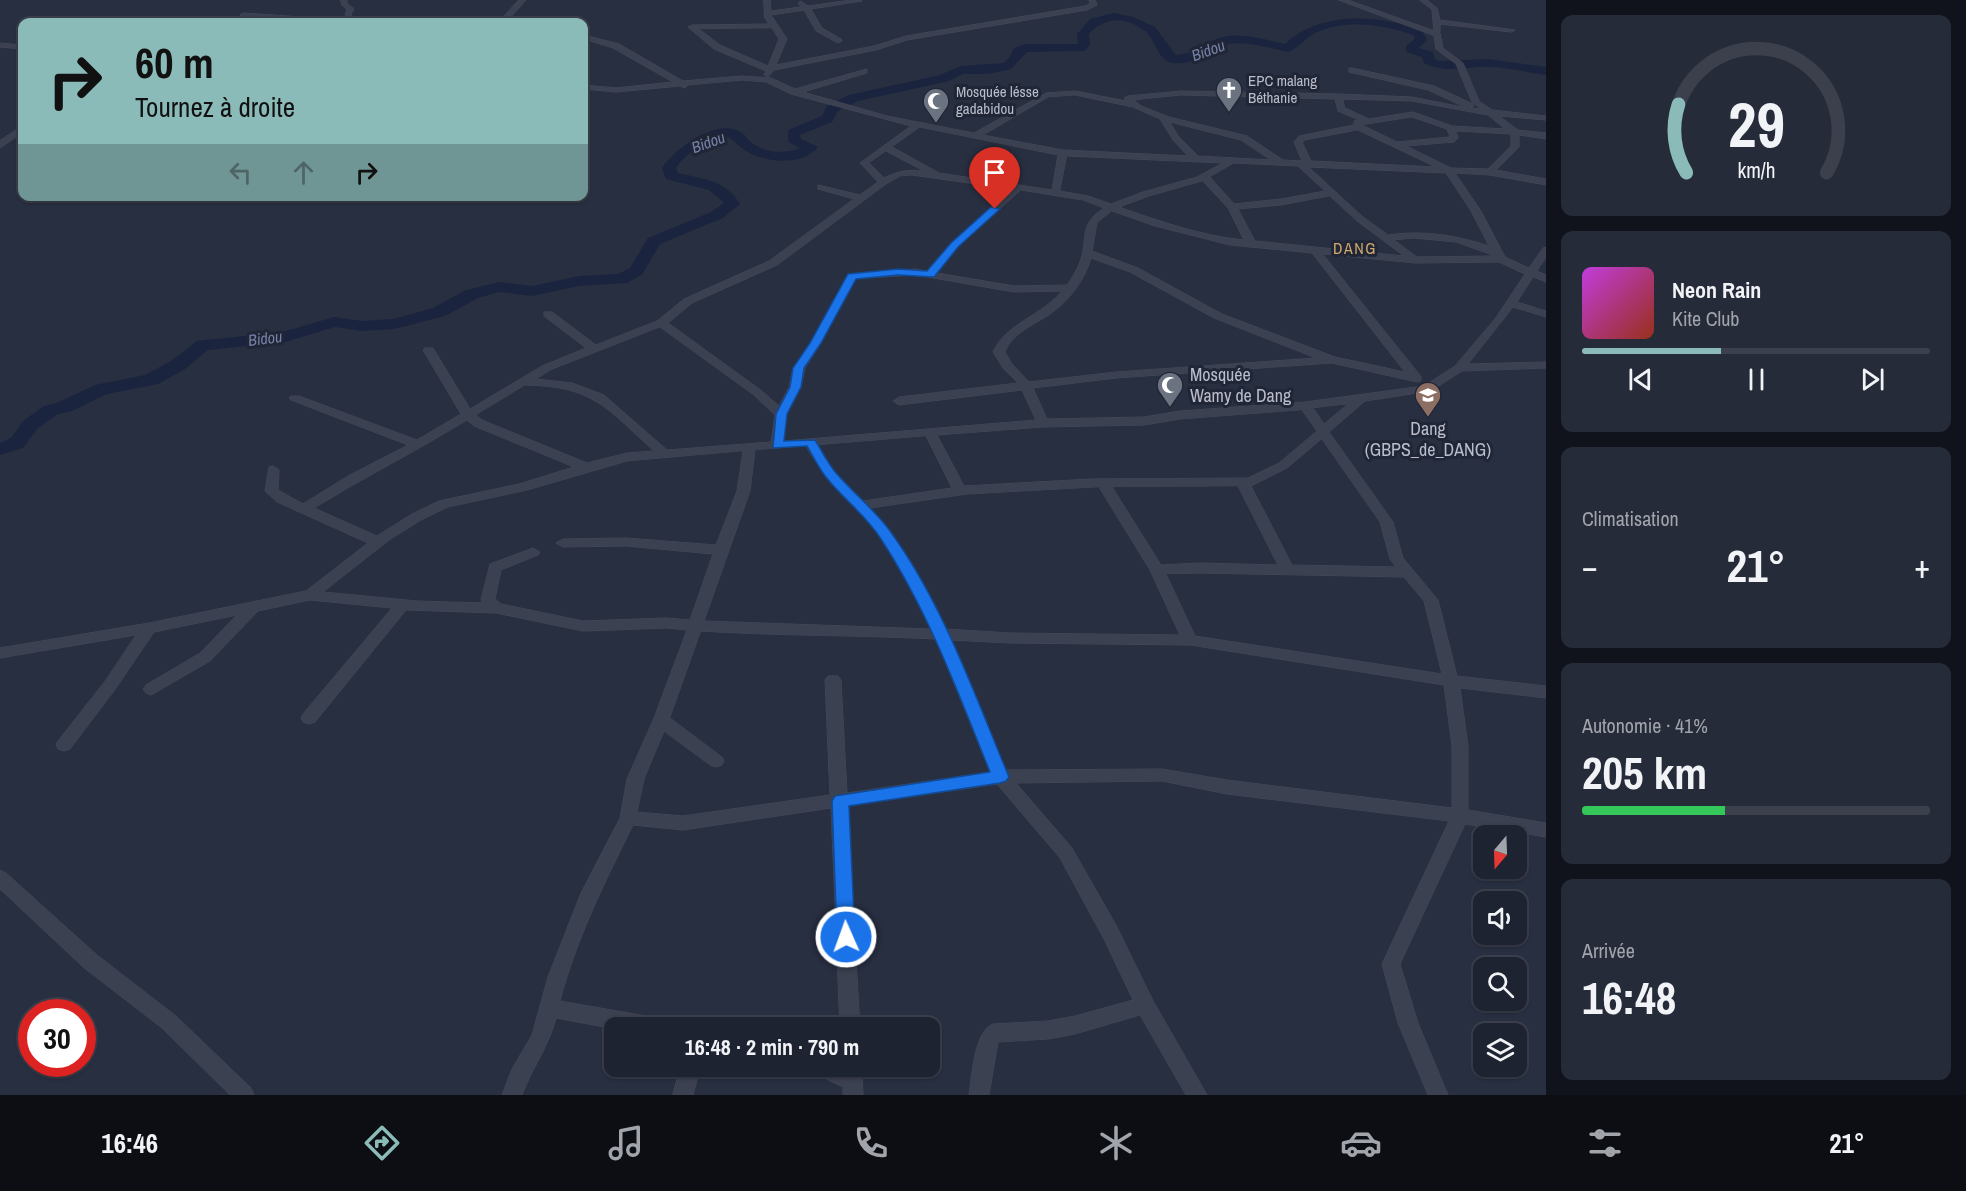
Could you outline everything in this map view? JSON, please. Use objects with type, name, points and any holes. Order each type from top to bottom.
[{"type":"street","points":[[344,0],[344,5],[351,9],[348,14],[349,18]]},
{"type":"street","points":[[506,18],[523,0]]},
{"type":"street","points":[[767,0],[772,26],[783,42],[768,69],[768,80]]},
{"type":"street","points":[[797,0],[808,8],[817,27],[838,41]]},
{"type":"street","points":[[772,26],[692,27],[717,47],[768,69],[876,48],[899,39],[1087,8],[1094,5],[1092,0]]},
{"type":"street","points":[[1342,0],[1437,35]]},
{"type":"street","points":[[1423,0],[1435,9],[1440,50],[1460,66],[1476,102],[1515,132]]},
{"type":"street","points":[[768,13],[859,1]]},
{"type":"street","points":[[243,15],[267,14],[308,18]]},
{"type":"street","points":[[1437,22],[1511,30]]},
{"type":"street","points":[[588,38],[616,46],[685,86]]},
{"type":"street","points":[[0,45],[18,47]]},
{"type":"street","points":[[1352,70],[1417,84],[1485,111]]},
{"type":"street","points":[[794,92],[864,71]]},
{"type":"street","points":[[588,87],[616,90],[685,86],[741,78],[768,80],[794,92],[850,107],[975,136],[1063,153],[1490,172],[1546,182]]},
{"type":"street","points":[[975,136],[1046,95],[1075,93],[1134,105],[1163,117],[1244,138],[1280,162]]},
{"type":"street","points":[[1134,105],[1128,98],[1181,93],[1339,96],[1412,99],[1546,118]]},
{"type":"street","points":[[1339,96],[1341,109],[1367,121]]},
{"type":"street","points":[[1359,127],[1357,123],[1413,114],[1451,128],[1546,136]]},
{"type":"street","points":[[1163,117],[1176,138],[1195,158]]},
{"type":"street","points":[[883,182],[864,163],[920,124]]},
{"type":"street","points":[[1415,260],[1329,192],[1303,163],[1298,142],[1302,138],[1359,127],[1449,170],[1499,255]]},
{"type":"street","points":[[1397,144],[1451,140],[1454,138],[1451,128]]},
{"type":"street","points":[[1490,172],[1515,147],[1515,132]]},
{"type":"street","points":[[0,145],[18,133]]},
{"type":"street","points":[[886,148],[940,176]]},
{"type":"street","points":[[1056,191],[1063,153]]},
{"type":"street","points":[[1043,423],[1026,385],[1007,366],[999,352],[1000,346],[1011,333],[1047,313],[1070,288],[1088,253],[1089,228],[1095,219],[1113,207],[1204,177],[1233,160]]},
{"type":"street","points":[[304,509],[352,479],[418,445],[546,368],[661,323],[688,301],[773,263],[883,182],[903,173],[1056,191],[1113,207],[1192,234],[1251,244],[1415,260],[1499,255]]},
{"type":"street","points":[[1204,177],[1232,207],[1251,244]]},
{"type":"street","points":[[821,187],[862,198]]},
{"type":"street","points":[[930,274],[955,245],[1018,187]]},
{"type":"street","points":[[1232,207],[1281,202],[1329,192]]},
{"type":"street","points":[[1386,238],[1410,234],[1444,237],[1499,255],[1531,274],[1546,279]]},
{"type":"street","points":[[1315,250],[1415,378],[1427,389]]},
{"type":"street","points":[[310,595],[378,542],[406,524],[451,501],[523,487],[583,466],[662,452],[749,449],[929,431],[1043,423],[1144,421],[1180,415],[1305,405],[1427,389],[1459,368],[1510,303],[1546,250]]},
{"type":"street","points":[[1088,253],[1134,270],[1218,316],[1332,360],[1415,378]]},
{"type":"street","points":[[777,446],[782,414],[795,387],[799,368],[816,343],[852,276],[898,272],[930,274],[1014,289],[1070,288]]},
{"type":"street","points":[[1510,303],[1546,314]]},
{"type":"street","points":[[548,314],[593,348]]},
{"type":"street","points":[[661,323],[758,393],[782,414]]},
{"type":"street","points":[[429,350],[467,414],[478,423],[499,434],[583,466]]},
{"type":"street","points":[[899,401],[986,392],[1026,385],[1332,360]]},
{"type":"street","points":[[1459,368],[1546,365]]},
{"type":"street","points":[[522,382],[555,382],[589,391],[600,397],[662,452]]},
{"type":"street","points":[[862,505],[960,491],[1104,484],[1243,483],[1264,477],[1314,444],[1341,413],[1365,397]]},
{"type":"street","points":[[295,398],[418,445]]},
{"type":"street","points":[[1305,405],[1386,522],[1397,559],[1425,591],[1434,607],[1451,681],[1460,746],[1460,816],[1391,964],[1408,1023],[1438,1095]]},
{"type":"street","points":[[929,431],[960,491]]},
{"type":"street","points":[[810,442],[831,476],[862,505],[885,534],[910,574],[941,633],[1000,777],[1066,853],[1111,933],[1145,1005],[1197,1095]]},
{"type":"street","points":[[512,1095],[519,1076],[541,1038],[570,943],[590,894],[628,818],[628,806],[638,772],[661,720],[721,550],[747,488],[749,449]]},
{"type":"street","points":[[273,470],[271,490],[304,509],[378,542]]},
{"type":"street","points":[[1243,483],[1287,569]]},
{"type":"street","points":[[1104,484],[1156,570],[1190,640]]},
{"type":"street","points":[[563,543],[626,542],[721,550]]},
{"type":"street","points":[[496,608],[488,600],[495,567],[533,552]]},
{"type":"street","points":[[1156,570],[1200,568],[1409,572]]},
{"type":"street","points":[[0,653],[149,628],[310,595],[496,608],[583,626],[696,623],[748,629],[941,633],[1009,638],[1190,640],[1451,681],[1546,692]]},
{"type":"street","points":[[309,717],[404,603]]},
{"type":"street","points":[[151,689],[205,657],[255,605]]},
{"type":"street","points":[[64,745],[111,684],[149,628]]},
{"type":"street","points":[[833,680],[850,1017]]},
{"type":"street","points":[[661,720],[703,748],[716,761]]},
{"type":"street","points":[[628,818],[683,823],[1000,777],[1162,775],[1250,791],[1460,816],[1546,830]]},
{"type":"street","points":[[0,878],[50,921],[90,961],[169,1022],[244,1095]]},
{"type":"street","points":[[979,1095],[989,1038],[993,1033],[1057,1028],[1145,1005]]},
{"type":"street","points":[[550,1008],[604,1018]]},
{"type":"street","points":[[683,1095],[688,1077]]},
{"type":"waterway","name":"Bidou","points":[[0,449],[20,442],[30,425],[51,410],[65,407],[102,389],[151,380],[178,365],[203,345],[285,337],[334,322],[362,326],[394,324],[439,312],[472,294],[499,287],[532,291],[579,281],[621,279],[636,271],[654,241],[690,224],[717,215],[732,204],[728,196],[714,187],[671,176],[669,168],[688,147],[712,137],[731,133],[750,148],[764,154],[781,156],[798,154],[811,147],[795,142],[793,133],[827,119],[832,109],[854,98],[944,78],[961,70],[988,70],[1007,66],[1015,60],[1018,51],[1025,48],[1081,48],[1084,45],[1083,34],[1094,21],[1114,16],[1129,19],[1151,30],[1166,54],[1173,59],[1195,57],[1223,41],[1242,40],[1288,48],[1299,37],[1314,29],[1349,22],[1368,22],[1387,24],[1418,33],[1421,40],[1410,49],[1429,55],[1428,60],[1440,65],[1488,63],[1546,71]]},
{"type":"place","name":"EPC malang Béthanie","points":[[1229,113]]},
{"type":"place","name":"Mosquée lésse gadabidou","points":[[936,124]]},
{"type":"place","name":"Mosquée Wamy de Dang","points":[[1170,408]]},
{"type":"place","name":"Dang (GBPS_de_DANG)","points":[[1428,418]]},
{"type":"district","name":"DANG","points":[[1355,248]]},
{"type":"route","points":[[846,937],[840,801],[1000,777],[941,633],[916,584],[885,534],[862,505],[831,476],[810,442],[777,446],[782,414],[797,382],[801,363],[816,343],[828,316],[852,276],[898,272],[930,274],[955,245],[995,209]]}]
